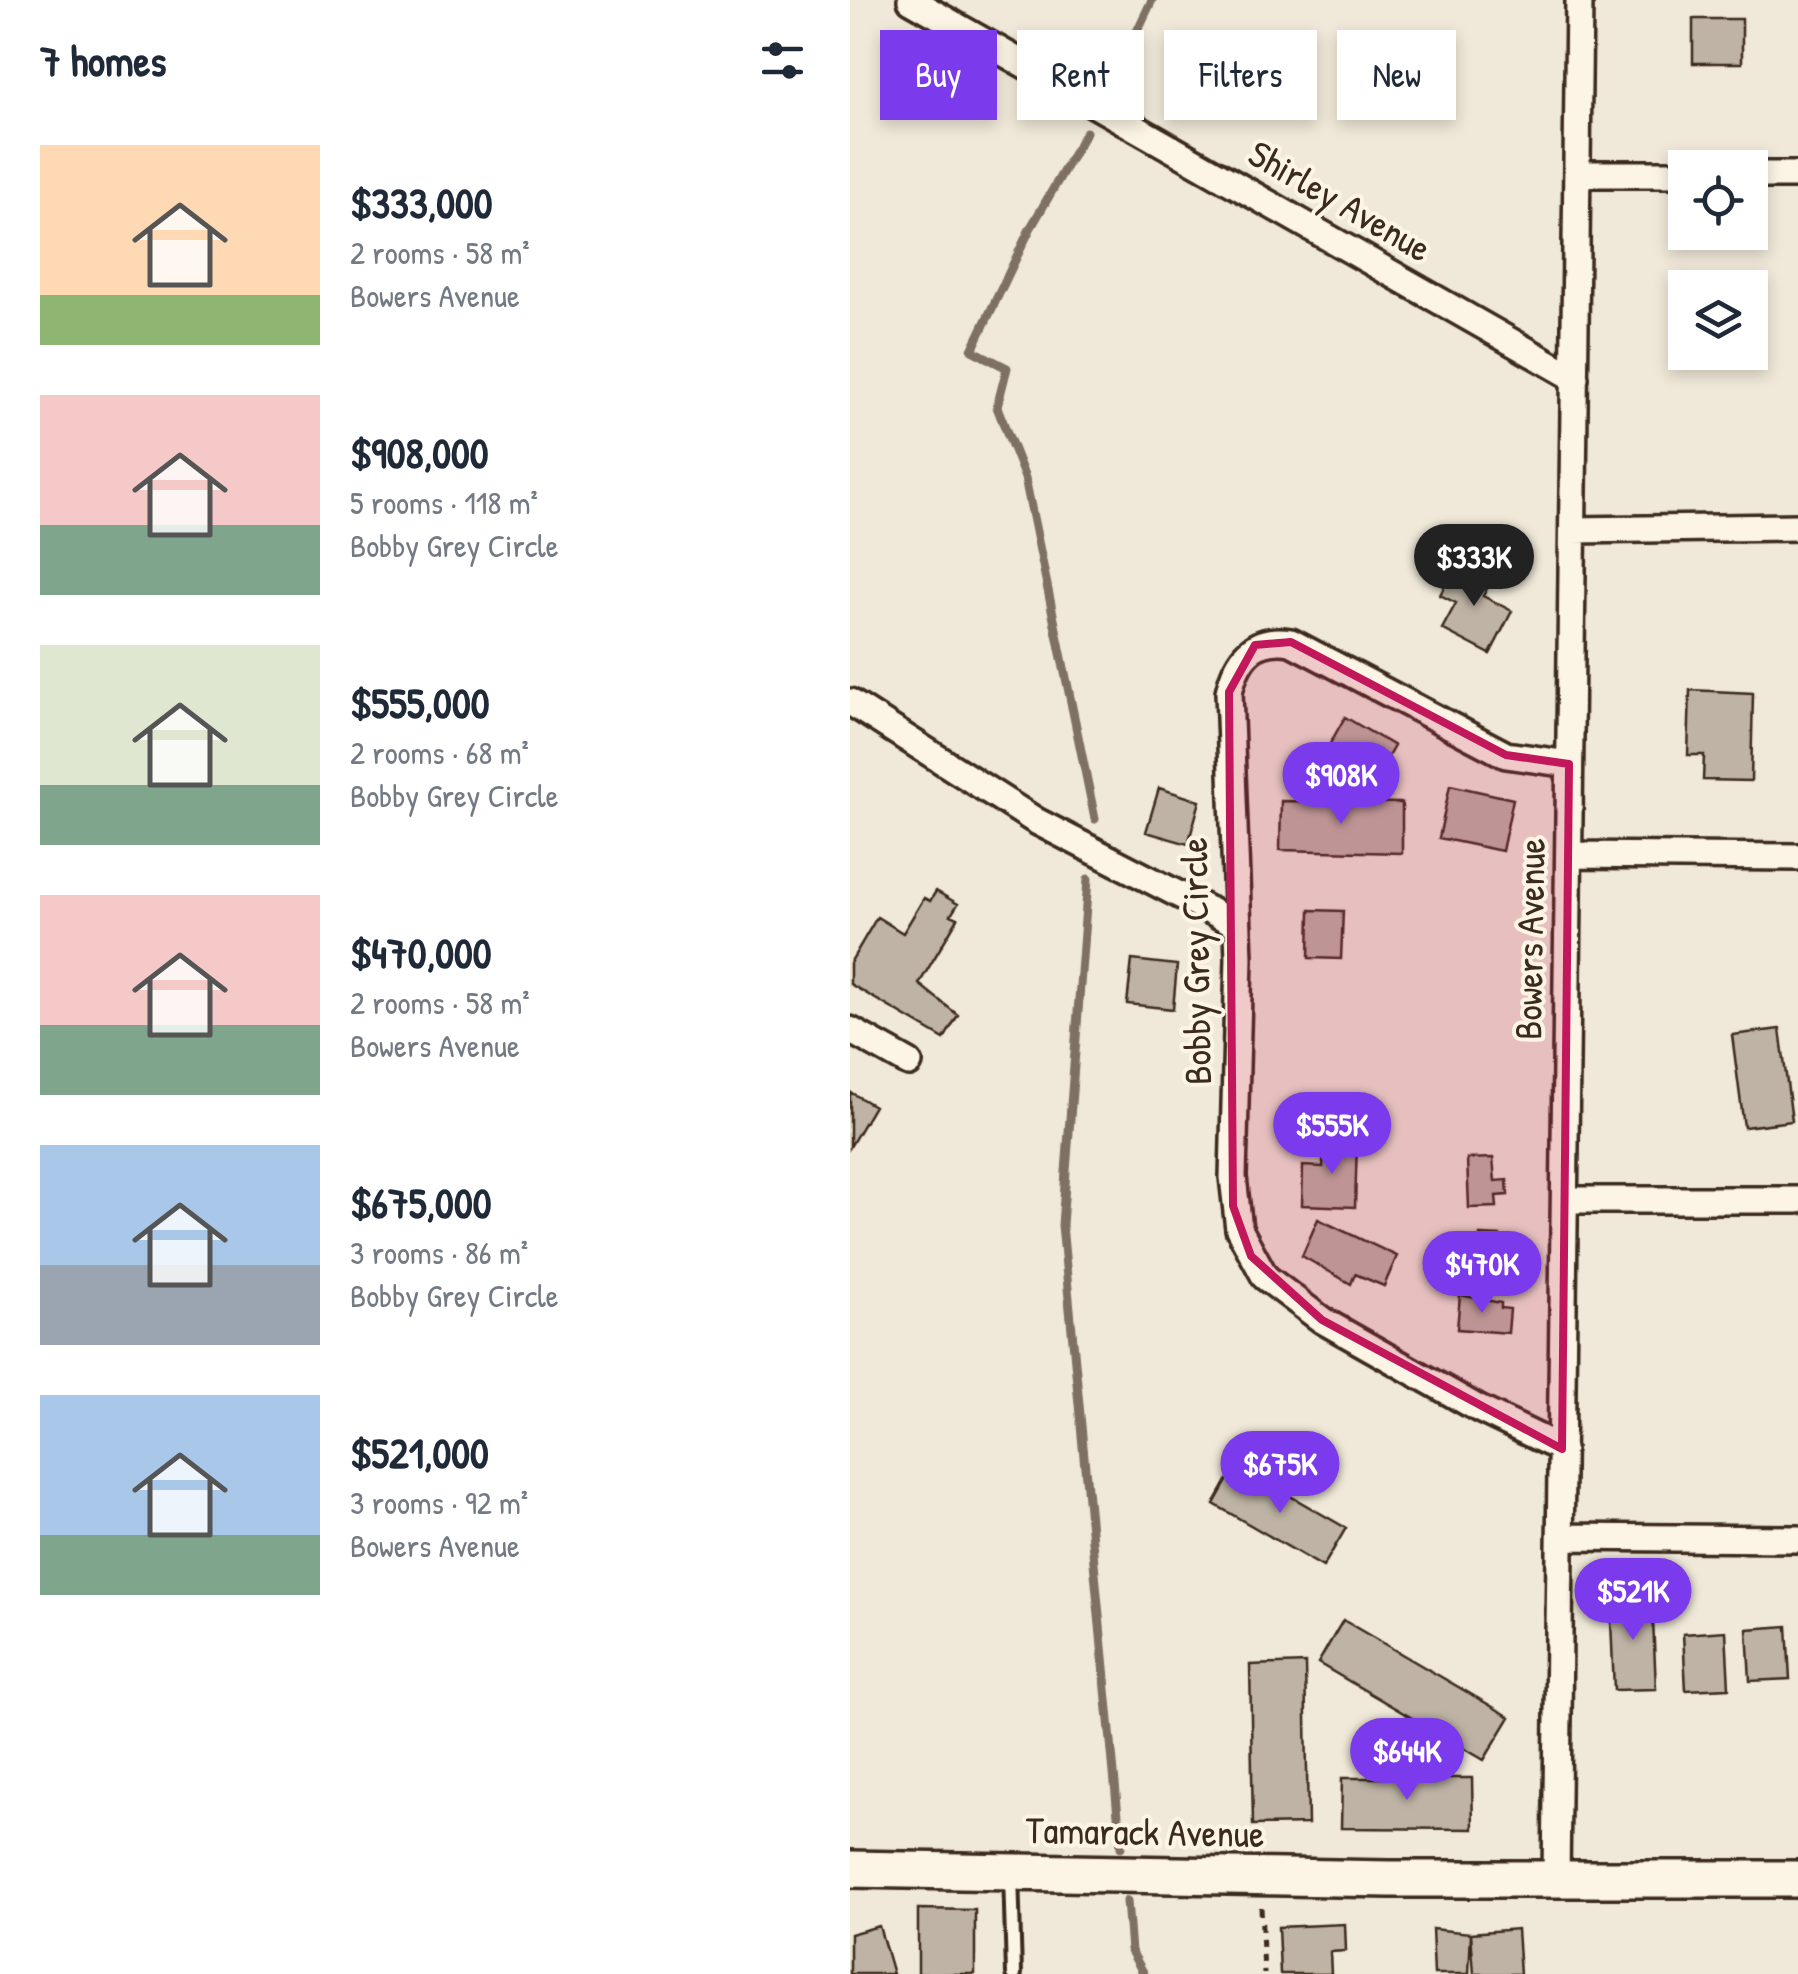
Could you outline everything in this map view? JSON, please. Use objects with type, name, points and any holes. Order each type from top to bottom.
[{"type":"street","name":"Shirley Avenue","points":[[912,0],[1574,378]]},
{"type":"street","name":"Bowers Avenue","points":[[1556,1879],[1579,0]]},
{"type":"street","points":[[1577,174],[1668,174]]},
{"type":"street","points":[[1768,175],[1798,175]]},
{"type":"street","points":[[1573,530],[1798,527]]},
{"type":"street","name":"Bobby Grey Circle","points":[[1562,1448],[1479,1409],[1322,1320],[1282,1292],[1251,1256],[1233,1206],[1239,1044],[1229,692],[1234,671],[1255,645],[1274,640],[1291,642],[1506,756],[1569,764]]},
{"type":"street","points":[[850,702],[1036,821],[1236,924]]},
{"type":"street","points":[[1569,855],[1798,857]]},
{"type":"street","points":[[850,1030],[909,1063]]},
{"type":"street","points":[[1565,1200],[1798,1200]]},
{"type":"street","points":[[1562,1538],[1798,1539]]},
{"type":"street","name":"Tamarack Avenue","points":[[850,1869],[1798,1880]]},
{"type":"lane","points":[[1011,1872],[1014,1974]]},
{"type":"path","points":[[1259,1876],[1264,1974]]},
{"type":"highlighted area","points":[[1291,642],[1506,755],[1569,764],[1562,1449],[1322,1320],[1251,1256],[1233,1206],[1229,692],[1255,645]]},
{"type":"building","points":[[1693,19],[1742,19],[1742,63],[1693,63]]},
{"type":"building","points":[[1458,561],[1492,579],[1483,596],[1512,611],[1490,654],[1442,629],[1456,603],[1440,595]]},
{"type":"building","points":[[1690,690],[1753,693],[1751,781],[1703,780],[1704,755],[1688,755]]},
{"type":"building","points":[[1345,717],[1394,746],[1376,778],[1327,749]]},
{"type":"building","points":[[1450,785],[1513,799],[1502,851],[1439,838]]},
{"type":"building","points":[[1159,788],[1200,801],[1188,844],[1146,832]]},
{"type":"building","points":[[1281,801],[1402,803],[1402,853],[1280,850]]},
{"type":"building","points":[[936,891],[958,904],[951,915],[958,918],[919,984],[958,1015],[944,1039],[850,984],[850,963],[877,917],[903,933],[924,898],[930,901]]},
{"type":"building","points":[[1310,910],[1343,911],[1341,959],[1309,958]]},
{"type":"building","points":[[1132,960],[1177,965],[1173,1009],[1127,1004]]},
{"type":"building","points":[[1780,1029],[1792,1121],[1744,1127],[1732,1035]]},
{"type":"building","points":[[850,1092],[874,1106],[850,1147]]},
{"type":"building","points":[[1324,1141],[1357,1142],[1355,1207],[1302,1205],[1303,1166],[1323,1167]]},
{"type":"building","points":[[1493,1158],[1495,1181],[1507,1180],[1508,1195],[1496,1196],[1497,1207],[1469,1208],[1467,1159]]},
{"type":"building","points":[[1318,1219],[1397,1256],[1384,1286],[1355,1274],[1351,1284],[1302,1256]]},
{"type":"building","points":[[1480,1235],[1500,1236],[1500,1263],[1479,1262]]},
{"type":"building","points":[[1460,1295],[1501,1303],[1501,1308],[1510,1309],[1508,1333],[1457,1329]]},
{"type":"building","points":[[1236,1465],[1346,1528],[1323,1567],[1214,1504]]},
{"type":"building","points":[[1652,1596],[1656,1689],[1614,1690],[1610,1598]]},
{"type":"building","points":[[1343,1620],[1510,1717],[1484,1760],[1318,1663]]},
{"type":"building","points":[[1787,1626],[1790,1679],[1750,1681],[1747,1629]]},
{"type":"building","points":[[1726,1631],[1729,1688],[1686,1690],[1683,1634]]},
{"type":"building","points":[[1305,1663],[1308,1824],[1253,1825],[1250,1665]]},
{"type":"building","points":[[1342,1778],[1472,1778],[1473,1829],[1341,1828]]},
{"type":"building","points":[[918,1909],[975,1910],[975,1974],[918,1974]]},
{"type":"building","points":[[1345,1924],[1346,1951],[1330,1952],[1331,1974],[1280,1974],[1278,1927]]},
{"type":"building","points":[[879,1926],[893,1974],[850,1974],[850,1934]]},
{"type":"building","points":[[1432,1929],[1471,1933],[1469,1974],[1434,1974]]},
{"type":"building","points":[[1517,1929],[1520,1974],[1474,1974],[1471,1933]]},
{"type":"waterway","points":[[1138,30],[1152,0]]},
{"type":"waterway","points":[[1086,132],[1030,229],[972,350],[1007,368],[997,407],[1025,478],[1095,819]]},
{"type":"waterway","points":[[1088,879],[1062,1225],[1121,1847]]},
{"type":"waterway","points":[[1127,1901],[1131,1951],[1144,1974]]}]
